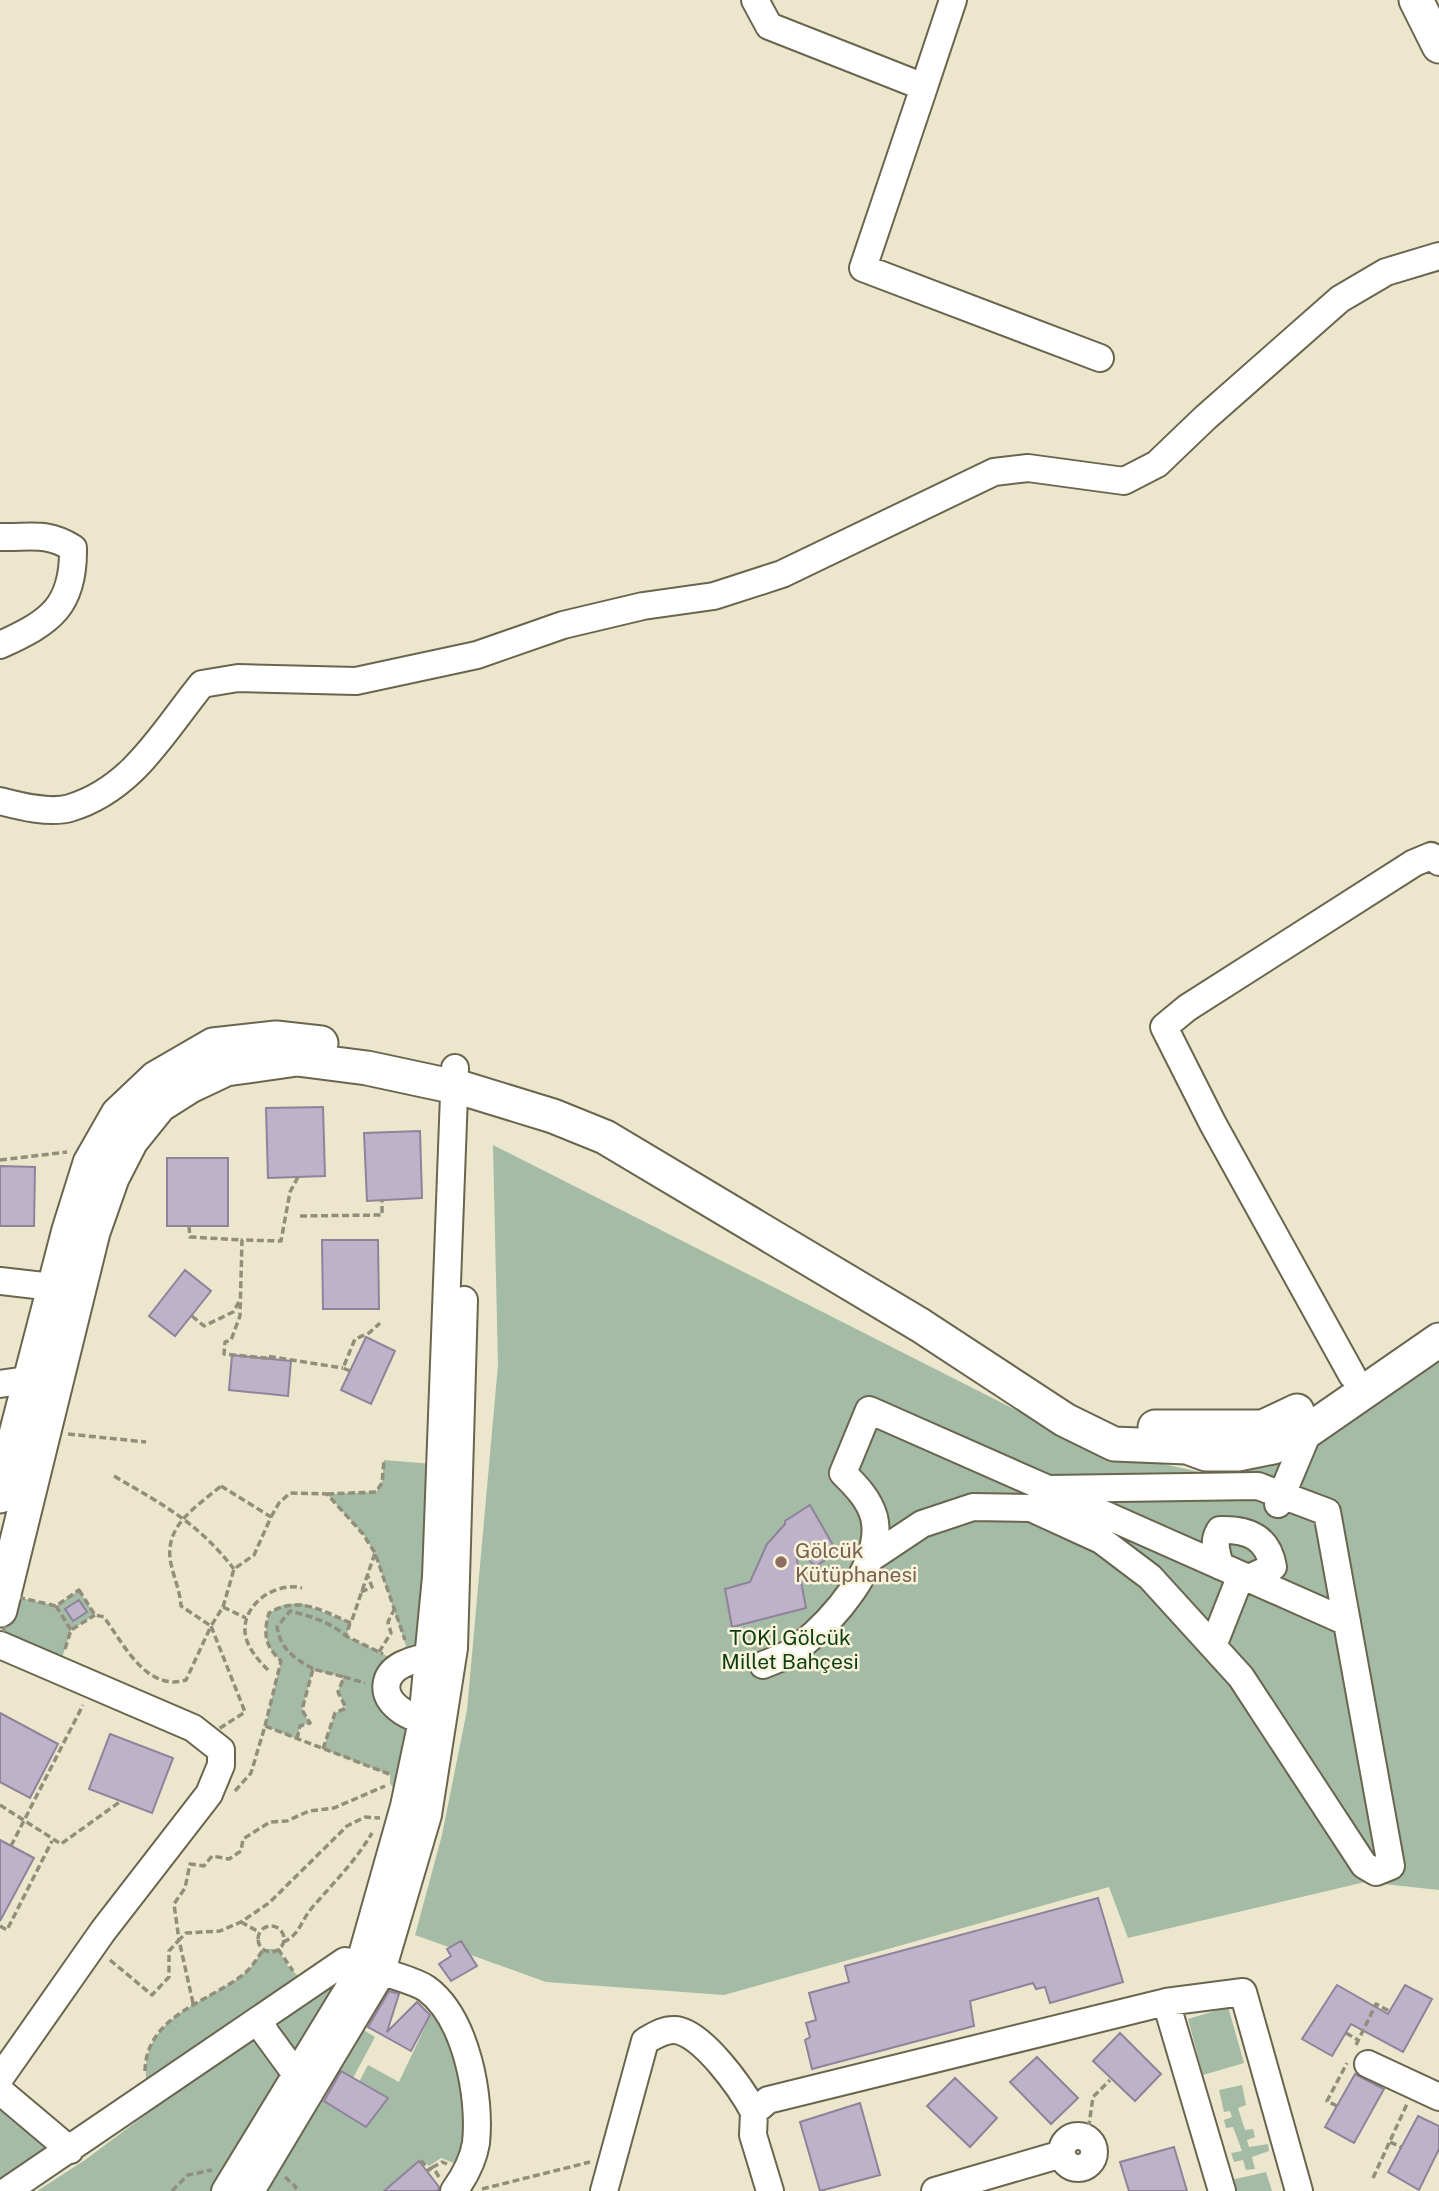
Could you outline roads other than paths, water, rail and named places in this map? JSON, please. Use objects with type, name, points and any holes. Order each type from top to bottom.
[{"type":"main road","points":[[1416,0],[1439,46]]},
{"type":"main road","points":[[0,1496],[53,1287],[90,1163],[118,1114],[156,1078],[213,1045],[276,1038],[334,1044],[460,1079],[630,1150],[920,1325],[1100,1439],[1123,1445],[1187,1447],[1206,1454],[1238,1454],[1273,1447],[1309,1430],[1439,1340]]},
{"type":"main road","points":[[0,1609],[28,1380],[93,1232],[112,1178],[131,1141],[160,1105],[190,1086],[226,1069],[297,1059],[460,1079],[567,1098],[634,1128],[814,1237],[1095,1419],[1109,1424],[1263,1427],[1290,1416],[1439,1316]]},
{"type":"street","points":[[755,0],[768,26],[925,87]]},
{"type":"street","points":[[953,0],[863,268],[1100,358]]},
{"type":"street","points":[[0,801],[21,806],[68,809],[105,791],[131,775],[202,684],[238,678],[356,681],[477,655],[563,625],[643,606],[714,596],[782,574],[994,472],[1028,468],[1124,481],[1157,464],[1340,299],[1386,272],[1439,256]]},
{"type":"street","points":[[0,537],[42,534],[60,540],[73,548],[73,571],[69,594],[54,611],[31,631],[0,645]]},
{"type":"street","points":[[1352,1375],[1213,1124],[1164,1027],[1198,1001],[1414,863],[1431,856],[1439,862]]},
{"type":"street","points":[[251,2191],[370,1969],[428,1815],[433,1722],[430,1654],[460,1079]]},
{"type":"street","points":[[0,1280],[53,1287]]},
{"type":"street","points":[[764,1665],[796,1650],[834,1616],[861,1579],[868,1560],[874,1519],[864,1495],[843,1473],[869,1410],[1347,1622]]},
{"type":"street","points":[[1280,1499],[1309,1430]]},
{"type":"street","points":[[868,1560],[922,1524],[973,1507],[1031,1508],[1101,1540],[1140,1569],[1241,1677],[1364,1865],[1376,1872],[1391,1866],[1327,1512],[1280,1499],[1258,1486],[1048,1489]]},
{"type":"street","points":[[1213,1646],[1237,1573]]},
{"type":"street","points":[[0,1645],[193,1728],[221,1750],[222,1765],[209,1794],[103,1931],[0,2078]]},
{"type":"street","points":[[430,1654],[407,1660],[393,1669],[386,1681],[388,1697],[397,1710],[433,1722]]},
{"type":"street","points":[[7,2191],[261,2021],[345,1961],[370,1969],[433,1981],[461,2034],[476,2116],[476,2143],[468,2171],[454,2191]]},
{"type":"street","points":[[220,2180],[295,2073],[356,1976],[370,1969]]},
{"type":"street","points":[[754,2112],[768,2100],[799,2092],[1166,2002],[1243,1992],[1298,2191]]},
{"type":"street","points":[[1166,2002],[1222,2191]]},
{"type":"street","points":[[261,2021],[272,2043],[295,2073]]},
{"type":"street","points":[[604,2191],[645,2041],[661,2032],[676,2030],[692,2036],[731,2077],[754,2112],[753,2135],[770,2191]]},
{"type":"street","points":[[1359,2053],[1427,2092]]},
{"type":"street","points":[[0,2091],[70,2150]]},
{"type":"street","points":[[935,2191],[1062,2154],[1064,2144],[1072,2136],[1087,2138]]},
{"type":"place","name":"Gölcük Kütüphanesi","points":[[781,1562]]},
{"type":"park label","name":"TOKİ Gölcük Millet Bahçesi","points":[[790,1649]]}]
